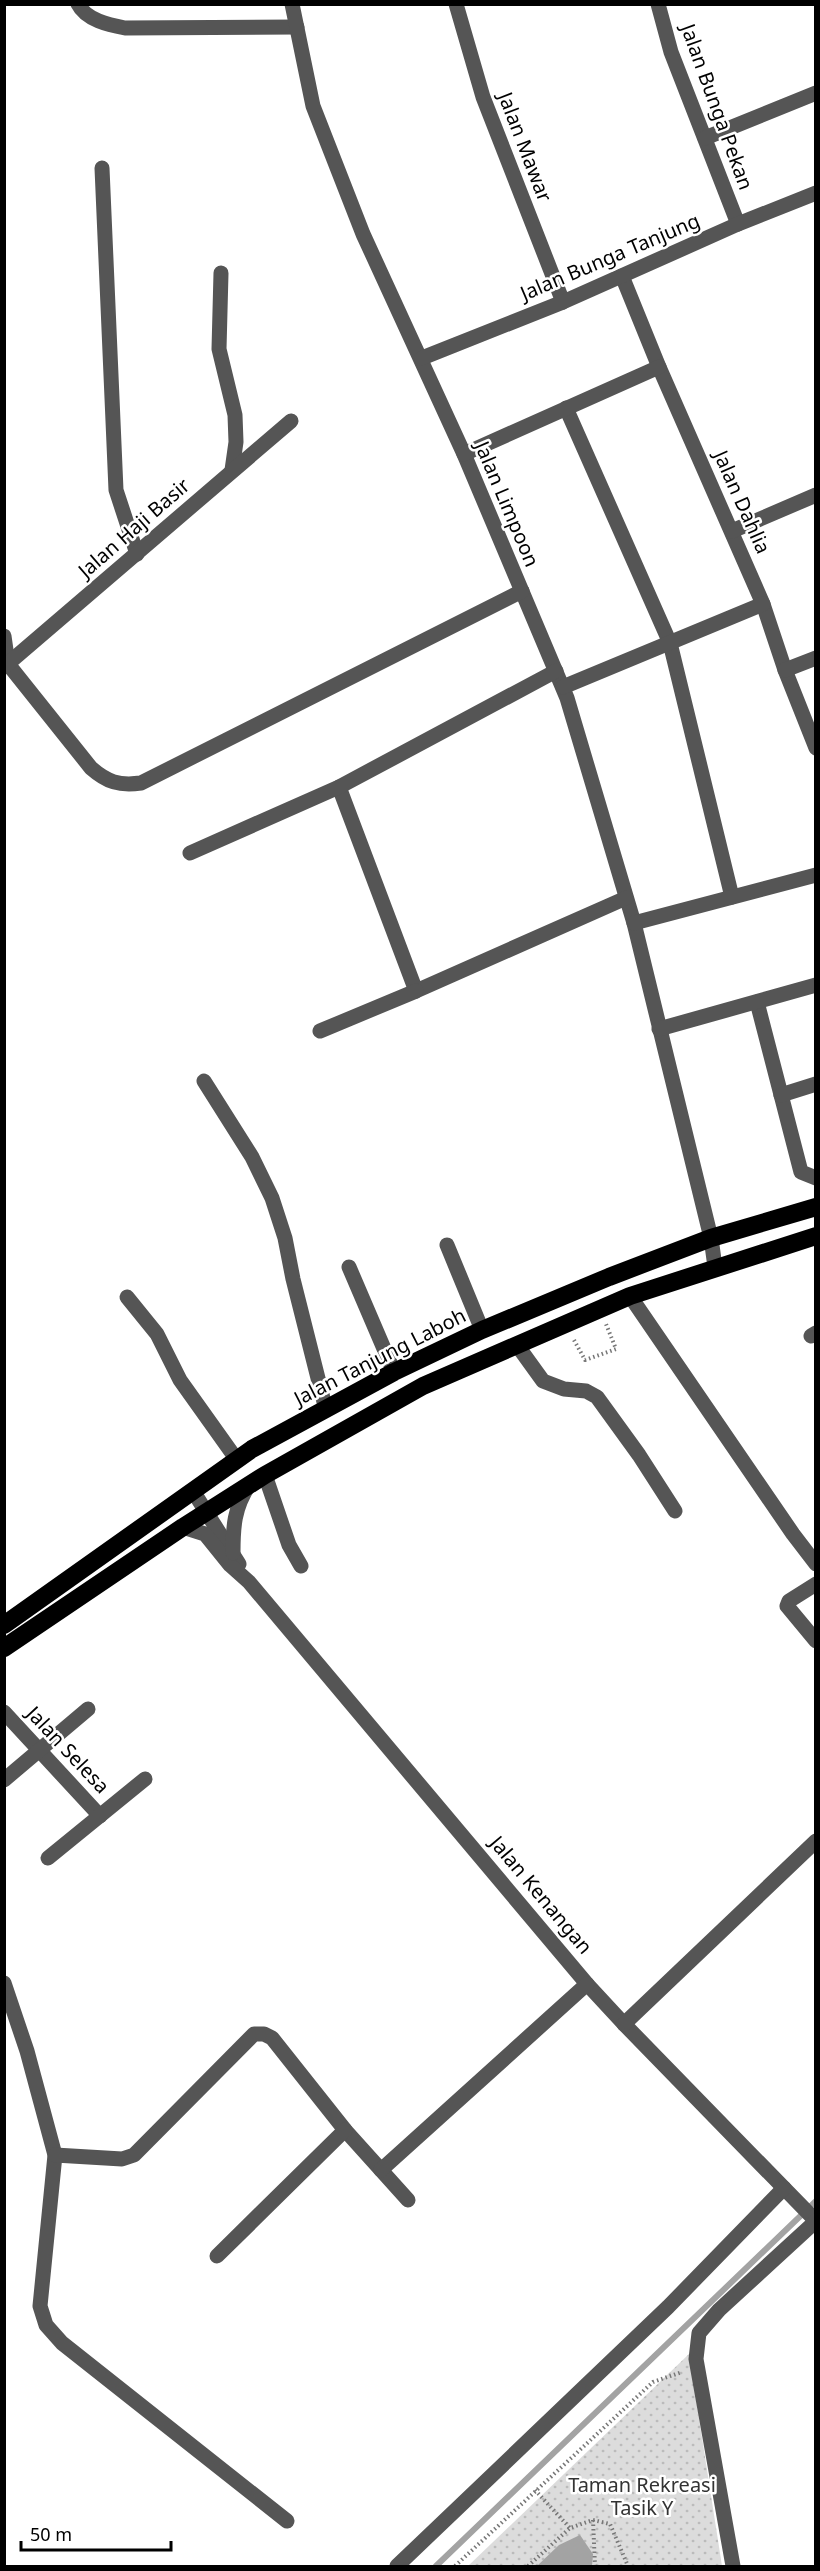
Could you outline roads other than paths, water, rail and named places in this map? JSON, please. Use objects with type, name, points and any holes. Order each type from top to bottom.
[{"type":"highway","name":"Jalan Tanjung Laboh","points":[[4,1625],[237,1460],[394,1372],[482,1330],[609,1276],[711,1238],[816,1207]]},
{"type":"highway","points":[[4,1648],[257,1480],[423,1386],[630,1296],[816,1236]]},
{"type":"street","points":[[78,4],[81,11],[106,25],[124,28],[297,27]]},
{"type":"street","name":"Jalan Limpoon","points":[[292,4],[313,106],[363,234],[422,358],[563,687],[634,923],[711,1238],[715,1268]]},
{"type":"street","name":"Jalan Mawar","points":[[456,4],[483,97],[562,302]]},
{"type":"street","name":"Jalan Bunga Pekan","points":[[658,4],[671,52],[738,224]]},
{"type":"street","points":[[705,138],[816,93]]},
{"type":"street","points":[[102,168],[116,490],[137,554]]},
{"type":"street","name":"Jalan Bunga Tanjung","points":[[422,358],[562,302],[738,224],[816,193]]},
{"type":"street","points":[[221,273],[219,349],[235,415],[236,442],[232,470]]},
{"type":"street","name":"Jalan Dahlia","points":[[622,276],[659,367],[763,604],[785,670],[816,748]]},
{"type":"street","points":[[464,454],[659,367]]},
{"type":"street","points":[[566,408],[670,643],[732,897]]},
{"type":"street","name":"Jalan Haji Basir","points":[[6,665],[291,421]]},
{"type":"street","points":[[732,531],[816,495]]},
{"type":"street","points":[[4,636],[6,665],[91,768],[103,779],[114,784],[141,783],[522,591]]},
{"type":"street","points":[[563,687],[763,604]]},
{"type":"street","points":[[785,670],[816,658]]},
{"type":"street","points":[[190,853],[339,787],[556,671]]},
{"type":"street","points":[[339,787],[416,991]]},
{"type":"street","points":[[634,923],[816,875]]},
{"type":"street","points":[[320,1031],[626,898]]},
{"type":"street","points":[[659,1029],[816,985]]},
{"type":"street","points":[[758,1002],[801,1172],[816,1178]]},
{"type":"street","points":[[204,1081],[252,1157],[272,1198],[285,1238],[292,1279],[326,1410]]},
{"type":"street","points":[[781,1095],[816,1084]]},
{"type":"street","points":[[447,1245],[482,1330]]},
{"type":"street","points":[[349,1267],[394,1372]]},
{"type":"street","points":[[630,1296],[793,1534],[816,1563]]},
{"type":"street","points":[[128,1297],[157,1334],[180,1380],[237,1460]]},
{"type":"street","points":[[517,1345],[530,1365],[550,1385],[586,1391],[597,1397],[639,1455],[675,1511]]},
{"type":"street","points":[[233,1553],[234,1516],[240,1499],[257,1480],[302,1566]]},
{"type":"street","name":"Jalan Kenangan","points":[[193,1491],[249,1582]]},
{"type":"street","name":"Jalan Kenangan","points":[[183,1527],[205,1534],[230,1564],[249,1582],[587,1984],[814,2219]]},
{"type":"street","points":[[816,1584],[789,1601],[787,1606],[816,1641]]},
{"type":"street","points":[[4,1780],[88,1709]]},
{"type":"street","name":"Jalan Selesa","points":[[4,1712],[100,1816]]},
{"type":"street","points":[[48,1858],[146,1779]]},
{"type":"street","points":[[624,2024],[816,1841]]},
{"type":"street","points":[[4,1983],[27,2051],[55,2156],[40,2306],[46,2325],[62,2343],[287,2521]]},
{"type":"street","points":[[381,2170],[587,1984]]},
{"type":"street","points":[[55,2156],[122,2159],[134,2155],[254,2034],[264,2034],[272,2038],[345,2130],[408,2200]]},
{"type":"street","points":[[217,2256],[345,2130]]},
{"type":"street","points":[[397,2566],[789,2193]]},
{"type":"street","points":[[733,2566],[696,2359],[699,2332],[814,2219]]},
{"type":"waterway","points":[[436,2566],[816,2201]]},
{"type":"park label","name":"Taman Rekreasi Tasik Y","points":[[642,2496]]}]
